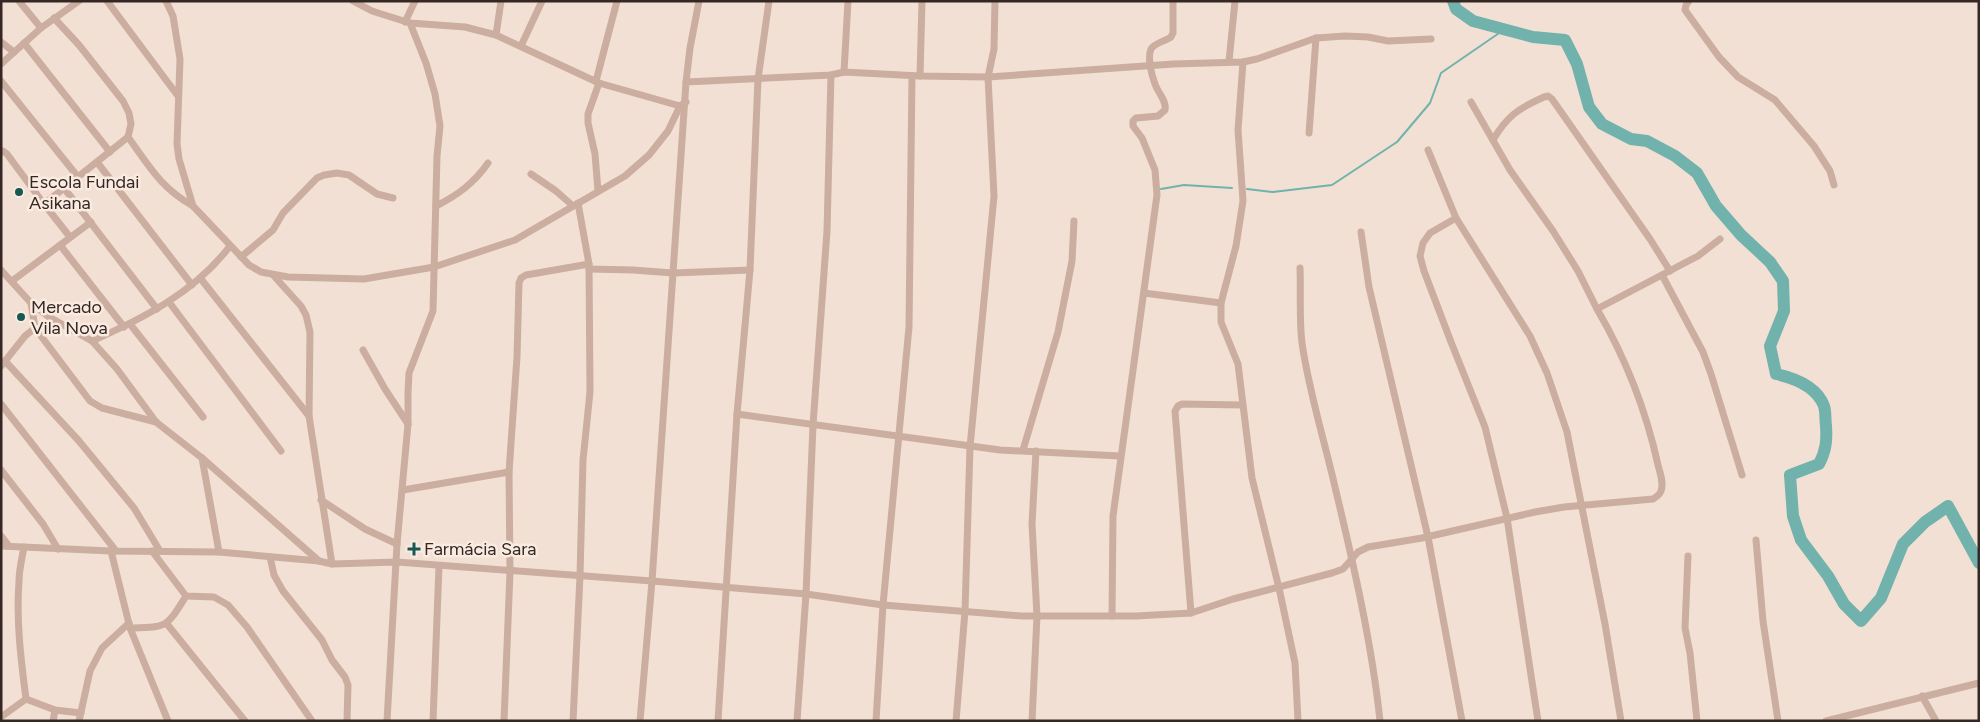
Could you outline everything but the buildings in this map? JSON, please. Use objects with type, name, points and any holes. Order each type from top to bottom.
[{"type":"street","points":[[19,1],[42,28]]},
{"type":"street","points":[[1,64],[54,18],[79,1]]},
{"type":"street","points":[[107,1],[178,96]]},
{"type":"street","points":[[166,1],[173,16],[180,59],[177,144],[179,159],[193,206]]},
{"type":"street","points":[[353,1],[372,11],[407,22],[465,28],[496,36],[598,82],[683,104]]},
{"type":"street","points":[[387,721],[397,544],[408,424],[410,373],[433,311],[440,126],[435,94],[426,63],[407,22],[415,1]]},
{"type":"street","points":[[496,36],[501,1]]},
{"type":"street","points":[[521,46],[542,1]]},
{"type":"street","points":[[598,191],[595,154],[588,123],[588,114],[598,82],[617,1]]},
{"type":"street","points":[[640,721],[652,581],[683,104],[690,48],[699,1]]},
{"type":"street","points":[[718,721],[737,414],[750,270],[758,78],[769,1]]},
{"type":"street","points":[[844,72],[848,1]]},
{"type":"street","points":[[920,76],[922,1]]},
{"type":"street","points":[[956,721],[965,612],[970,447],[994,196],[988,77],[994,49],[995,1]]},
{"type":"street","points":[[1112,616],[1113,516],[1157,195],[1155,170],[1142,138],[1133,126],[1133,121],[1136,118],[1158,116],[1165,110],[1166,105],[1155,85],[1150,65],[1151,48],[1168,40],[1173,33],[1173,1]]},
{"type":"street","points":[[1230,62],[1235,1]]},
{"type":"street","points":[[1689,1],[1685,10],[1719,56],[1738,77],[1774,100],[1814,146],[1830,171],[1834,185]]},
{"type":"street","points":[[44,204],[128,137],[131,124],[130,113],[123,101],[79,45],[54,18]]},
{"type":"street","points":[[686,82],[831,75],[844,72],[912,76],[988,77],[1150,65],[1243,62],[1258,59],[1316,38],[1368,37],[1388,42],[1431,39]]},
{"type":"street","points":[[1309,133],[1316,38]]},
{"type":"street","points":[[1,42],[14,52]]},
{"type":"street","points":[[24,43],[110,152]]},
{"type":"street","points":[[1243,62],[1238,130],[1243,201],[1236,246],[1221,303],[1221,322],[1238,364],[1252,478],[1295,663],[1298,721]]},
{"type":"street","points":[[797,721],[806,594],[813,425],[826,231],[831,75]]},
{"type":"street","points":[[876,721],[883,605],[909,327],[912,76]]},
{"type":"street","points":[[1,81],[78,177]]},
{"type":"street","points":[[1493,140],[1502,124],[1515,112],[1548,96],[1552,99],[1650,239],[1670,271]]},
{"type":"street","points":[[1,536],[5,546],[113,551],[219,552],[320,561],[332,564],[397,562],[806,594],[883,605],[965,612],[1037,616],[1112,616],[1191,613],[1233,599],[1332,573],[1351,561],[1358,552],[1368,547],[1428,537],[1507,518],[1564,507],[1581,507],[1653,499],[1662,490],[1662,482],[1653,440],[1635,388],[1616,345],[1574,264],[1510,170],[1471,102]]},
{"type":"street","points":[[128,137],[161,184],[193,206],[241,257],[261,272],[274,276],[302,278],[364,279],[454,262],[515,240],[625,176],[649,155],[668,131],[683,104]]},
{"type":"street","points":[[2,150],[70,238]]},
{"type":"street","points":[[1428,150],[1456,218],[1538,351],[1567,432],[1606,624],[1621,721]]},
{"type":"street","points":[[97,162],[192,285]]},
{"type":"street","points":[[436,206],[463,190],[478,177],[488,163]]},
{"type":"street","points":[[241,257],[273,230],[283,213],[317,178],[324,174],[337,173],[349,176],[377,194],[393,198]]},
{"type":"street","points":[[531,174],[576,205],[589,267],[590,392],[583,460],[580,576],[572,721]]},
{"type":"street","points":[[64,188],[157,309]]},
{"type":"street","points":[[1456,218],[1430,233],[1423,242],[1420,256],[1450,342],[1485,427],[1507,518],[1538,721]]},
{"type":"street","points":[[1023,450],[1058,332],[1072,261],[1074,221]]},
{"type":"street","points":[[12,281],[90,222]]},
{"type":"street","points":[[1362,232],[1369,287],[1428,537],[1462,721]]},
{"type":"street","points":[[1597,309],[1698,256],[1720,239]]},
{"type":"street","points":[[60,245],[203,416]]},
{"type":"street","points":[[92,341],[127,325],[169,302],[201,279],[230,246]]},
{"type":"street","points":[[504,721],[510,572],[508,472],[521,278],[526,275],[589,267],[673,274],[750,270]]},
{"type":"street","points":[[1300,268],[1302,342],[1312,392],[1336,488],[1371,657],[1380,721]]},
{"type":"street","points":[[1,270],[31,302],[49,317],[92,341],[156,422],[202,458],[320,561]]},
{"type":"street","points":[[1662,275],[1703,352],[1712,374],[1742,475]]},
{"type":"street","points":[[274,276],[301,306],[306,315],[310,332],[309,416],[332,564]]},
{"type":"street","points":[[201,279],[309,416]]},
{"type":"street","points":[[1144,293],[1221,303]]},
{"type":"street","points":[[31,302],[35,328],[90,401],[102,408],[156,422]]},
{"type":"street","points":[[169,302],[281,451]]},
{"type":"street","points":[[35,328],[25,336],[3,363],[80,441],[134,508],[160,551]]},
{"type":"street","points":[[363,350],[388,395],[408,424]]},
{"type":"street","points":[[1,404],[113,551],[129,626],[168,721]]},
{"type":"street","points":[[1191,613],[1175,411],[1182,404],[1242,405]]},
{"type":"street","points":[[737,414],[970,447],[1120,456]]},
{"type":"street","points":[[1032,721],[1037,616],[1032,524],[1036,451]]},
{"type":"street","points":[[202,458],[219,552]]},
{"type":"street","points":[[1,470],[43,524],[58,549]]},
{"type":"street","points":[[402,490],[508,472]]},
{"type":"street","points":[[322,500],[365,529],[397,544]]},
{"type":"street","points":[[1756,540],[1763,621],[1778,721]]},
{"type":"street","points":[[24,546],[19,581],[19,616],[20,649],[26,699]]},
{"type":"street","points":[[152,551],[186,596]]},
{"type":"street","points":[[1688,556],[1685,628],[1690,653],[1697,721]]},
{"type":"street","points":[[270,557],[274,575],[283,591],[322,640],[332,660],[345,677],[348,685],[348,721]]},
{"type":"street","points":[[433,721],[439,566]]},
{"type":"street","points":[[26,699],[80,717],[90,671],[102,648],[129,626],[160,626],[167,624],[186,596]]},
{"type":"street","points":[[186,596],[214,597],[228,605],[247,627],[312,721]]},
{"type":"street","points":[[167,624],[246,721]]},
{"type":"street","points":[[1826,721],[1851,718],[1922,696],[1979,683]]},
{"type":"street","points":[[1922,696],[1936,721]]},
{"type":"street","points":[[1,717],[26,699]]},
{"type":"street","points":[[52,721],[55,710]]},
{"type":"waterway","points":[[1453,1],[1456,9],[1473,21],[1533,37],[1565,40],[1577,64],[1589,107],[1602,124],[1631,139],[1647,141],[1675,156],[1697,173],[1716,206],[1741,235],[1770,262],[1783,281],[1784,311],[1770,346],[1776,374],[1804,384],[1821,399],[1824,406],[1826,431],[1825,450],[1819,464],[1790,475],[1793,516],[1801,540],[1828,576],[1844,604],[1861,621],[1881,598],[1903,544],[1925,522],[1948,506],[1979,563]]},
{"type":"waterway","points":[[1247,189],[1273,192],[1332,185],[1397,142],[1430,103],[1441,73],[1505,29]]},
{"type":"waterway","points":[[1161,189],[1184,185],[1232,188]]},
{"type":"place","name":"Escola Fundai Asikana","points":[[19,192]]},
{"type":"place","name":"Mercado Vila Nova","points":[[21,317]]},
{"type":"place","name":"Farmácia Sara","points":[[414,549]]}]
